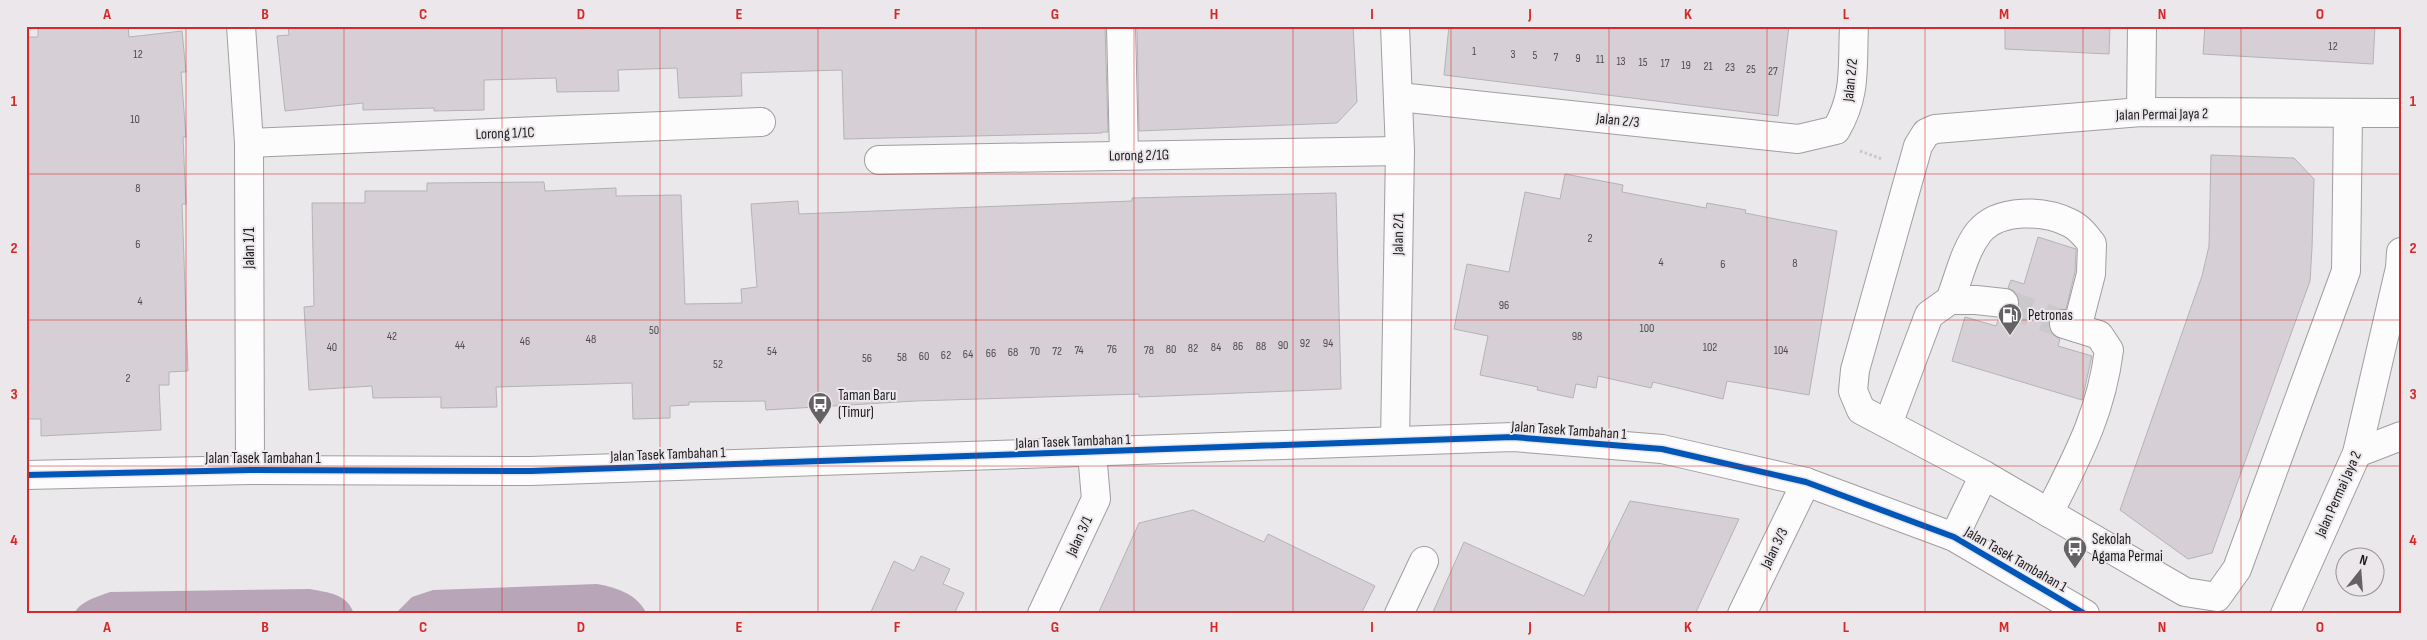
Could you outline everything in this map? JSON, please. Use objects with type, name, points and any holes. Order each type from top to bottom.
[{"type":"street","name":"Jalan 1/1","points":[[241,26],[249,143],[250,470]]},
{"type":"street","points":[[1121,26],[1124,155]]},
{"type":"street","name":"Jalan 2/1","points":[[1394,441],[1400,151],[1395,26]]},
{"type":"street","name":"Jalan 2/2","points":[[1836,130],[1845,114],[1851,96],[1854,26]]},
{"type":"street","points":[[2142,26],[2142,112]]},
{"type":"street","name":"Jalan 2/3","points":[[1399,97],[1798,139],[1836,130]]},
{"type":"street","name":"Jalan Permai Jaya 2","points":[[1888,424],[1861,410],[1853,391],[1855,370],[1918,146],[1926,133],[1935,129],[2142,112],[2401,113]]},
{"type":"street","points":[[2049,512],[2088,436],[2105,380],[2109,350],[2099,335],[2071,326],[2091,274],[2092,244],[2082,231],[2069,222],[2034,213],[2001,217],[1980,231],[1968,251],[1950,300],[1929,315],[1888,424],[1984,475],[2185,592],[2217,597],[2237,569],[2346,271],[2348,113]]},
{"type":"street","name":"Lorong 1/1C","points":[[249,143],[761,122]]},
{"type":"street","name":"Lorong 2/1G","points":[[879,160],[1400,151]]},
{"type":"street","name":"Jalan Permai Jaya 2","points":[[2285,614],[2357,453],[2400,268],[2401,252]]},
{"type":"street","points":[[1950,300],[2004,303]]},
{"type":"street","points":[[2357,453],[2401,436]]},
{"type":"street","name":"Jalan Tasek Tambahan 1","points":[[26,475],[250,470],[531,471],[1513,437],[1662,449],[1806,482],[1954,538],[2085,614]]},
{"type":"street","name":"Jalan 3/1","points":[[1042,614],[1096,499],[1092,453]]},
{"type":"street","points":[[1954,538],[1984,475]]},
{"type":"street","name":"Jalan 3/3","points":[[1742,614],[1806,482]]},
{"type":"street","points":[[1398,614],[1424,561]]},
{"type":"shaded area","points":[[597,584],[626,593],[638,601],[647,614],[395,614],[412,597],[433,590]]},
{"type":"shaded area","points":[[310,589],[330,593],[342,598],[351,607],[354,614],[74,614],[80,606],[110,592]]},
{"type":"building","points":[[128,26],[129,37],[182,31],[186,72],[181,72],[186,137],[183,137],[186,204],[182,204],[188,371],[169,372],[169,385],[159,385],[161,430],[41,436],[41,419],[26,419],[26,37],[38,37],[38,28]]},
{"type":"building","points":[[288,26],[1105,26],[1108,132],[844,139],[842,70],[741,73],[742,96],[679,98],[677,68],[618,70],[619,91],[557,92],[556,78],[484,80],[484,110],[434,111],[434,108],[363,110],[363,103],[285,111],[277,36],[289,35]]},
{"type":"building","points":[[1137,26],[1353,26],[1357,102],[1337,123],[1139,131]]},
{"type":"building","points":[[1449,26],[1789,26],[1778,116],[1444,75]]},
{"type":"building","points":[[2005,26],[2110,26],[2109,54],[2005,49]]},
{"type":"building","points":[[2205,26],[2375,26],[2373,64],[2203,54]]},
{"type":"building","points":[[2211,155],[2294,158],[2314,179],[2312,248],[2310,281],[2212,553],[2188,559],[2120,510],[2202,276],[2209,246]]},
{"type":"building","points":[[1565,174],[1623,185],[1622,192],[1706,208],[1707,203],[1746,210],[1745,213],[1837,231],[1809,395],[1727,381],[1723,399],[1653,382],[1651,388],[1598,376],[1596,388],[1576,384],[1573,398],[1537,390],[1538,387],[1480,375],[1488,336],[1454,329],[1467,264],[1509,272],[1525,192],[1560,199]]},
{"type":"building","points":[[544,182],[545,191],[616,188],[616,196],[681,195],[685,304],[742,303],[741,289],[757,287],[751,204],[798,201],[799,214],[1132,201],[1132,198],[1336,193],[1341,389],[1139,397],[1139,394],[915,401],[766,410],[765,401],[689,402],[689,405],[670,406],[670,418],[633,419],[632,383],[496,387],[497,407],[441,408],[441,397],[373,398],[372,386],[309,390],[304,307],[314,306],[312,203],[365,203],[365,191],[427,191],[427,183]]},
{"type":"building","name":"Petronas","points":[[2038,237],[2076,249],[2075,272],[2066,309],[2053,313],[2049,319],[2049,327],[2052,334],[2060,339],[2058,346],[2092,356],[2082,400],[1952,361],[1965,317],[1996,326],[1999,318],[2010,317],[2017,312],[2019,305],[2018,297],[2014,291],[2008,288],[2011,280],[2024,284]]},
{"type":"building","points":[[1630,501],[1739,519],[1695,614],[1432,614],[1464,542],[1584,596]]},
{"type":"building","points":[[1193,510],[1264,542],[1268,534],[1375,586],[1361,614],[1098,614],[1139,523]]},
{"type":"building","points":[[921,556],[950,569],[943,584],[964,593],[954,614],[870,614],[894,561],[914,571]]},
{"type":"tunnel","points":[[2004,303],[2064,324]]},
{"type":"cycle path","points":[[26,475],[250,470],[531,471],[1513,437],[1662,449],[1806,482],[1954,537],[2085,614]]},
{"type":"place","name":"Petronas","points":[[2010,336]]},
{"type":"place","name":"Taman Baru (Timur)","points":[[820,425]]},
{"type":"place","name":"Sekolah Agama Permai","points":[[2075,569]]}]
